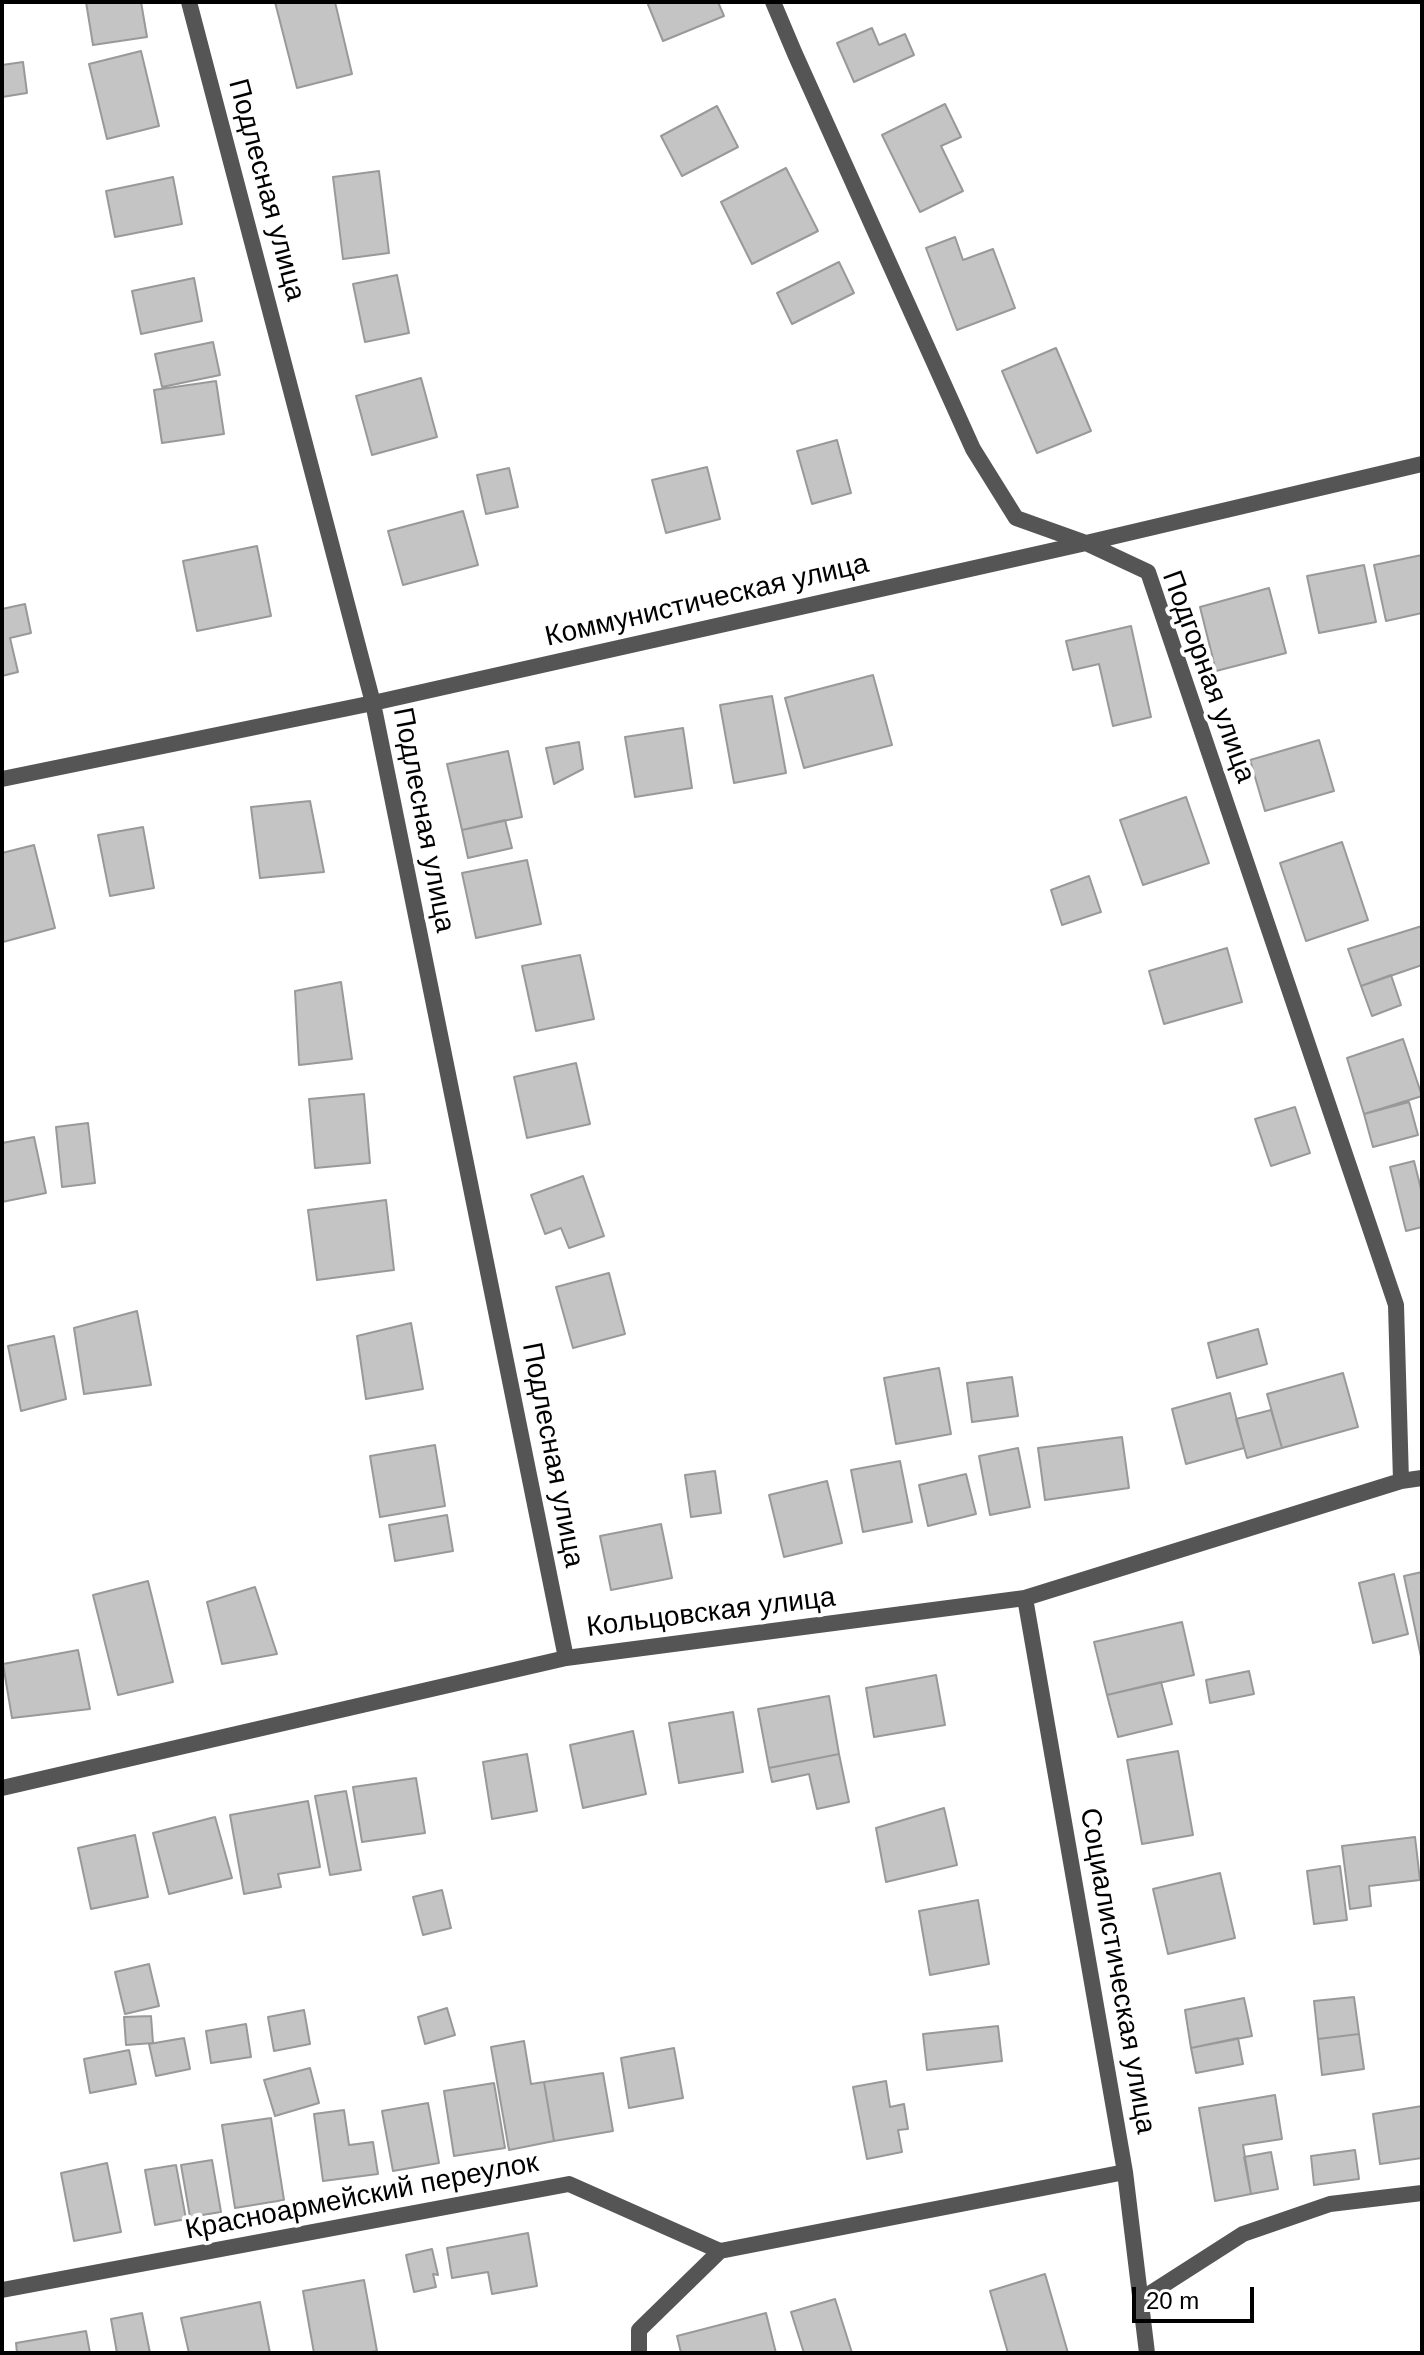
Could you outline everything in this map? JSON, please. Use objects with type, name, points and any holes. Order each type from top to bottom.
[{"type":"street","name":"Подлесная улица","points":[[189,2],[373,703],[566,1658]]},
{"type":"street","name":"Подгорная улица","points":[[773,2],[973,449],[1016,518],[1086,543],[1148,572],[1396,1305],[1401,1481]]},
{"type":"street","name":"Коммунистическая улица","points":[[2,779],[373,703],[1422,464]]},
{"type":"street","name":"Кольцовская улица","points":[[2,1788],[566,1658],[1025,1598],[1401,1481],[1422,1478]]},
{"type":"street","name":"Социалистическая улица","points":[[1025,1598],[1125,2172],[1147,2353]]},
{"type":"street","points":[[639,2353],[639,2330],[720,2251],[1125,2172]]},
{"type":"street","name":"Красноармейский переулок","points":[[2,2290],[569,2184],[720,2251]]},
{"type":"street","points":[[1140,2300],[1243,2234],[1330,2204],[1422,2193]]},
{"type":"building","points":[[86,2],[141,2],[147,37],[93,45]]},
{"type":"building","points":[[275,2],[335,2],[352,74],[297,88]]},
{"type":"building","points":[[647,2],[718,2],[724,16],[663,41]]},
{"type":"building","points":[[872,28],[879,45],[905,34],[914,55],[854,82],[837,43]]},
{"type":"building","points":[[141,51],[159,126],[107,139],[89,64]]},
{"type":"building","points":[[23,62],[27,93],[2,97],[2,65]]},
{"type":"building","points":[[945,104],[961,137],[941,146],[963,191],[920,212],[882,135]]},
{"type":"building","points":[[717,106],[738,147],[682,176],[661,136]]},
{"type":"building","points":[[786,168],[818,231],[752,264],[721,202]]},
{"type":"building","points":[[379,171],[389,253],[343,259],[333,177]]},
{"type":"building","points":[[173,177],[182,224],[115,237],[106,191]]},
{"type":"building","points":[[955,237],[963,260],[993,249],[1015,308],[957,330],[926,248]]},
{"type":"building","points":[[839,262],[854,293],[792,324],[777,293]]},
{"type":"building","points":[[397,275],[409,333],[365,342],[353,284]]},
{"type":"building","points":[[194,278],[202,321],[141,334],[132,291]]},
{"type":"building","points":[[213,342],[220,375],[162,387],[155,354]]},
{"type":"building","points":[[1056,348],[1091,431],[1037,453],[1002,371]]},
{"type":"building","points":[[421,378],[437,437],[372,455],[356,396]]},
{"type":"building","points":[[216,381],[224,434],[162,443],[154,390]]},
{"type":"building","points":[[837,440],[851,493],[812,504],[797,451]]},
{"type":"building","points":[[707,467],[720,519],[666,533],[652,480]]},
{"type":"building","points":[[509,468],[518,507],[486,514],[477,475]]},
{"type":"building","points":[[463,511],[478,565],[403,585],[388,531]]},
{"type":"building","points":[[257,546],[271,616],[197,631],[183,561]]},
{"type":"building","points":[[1422,555],[1422,613],[1386,621],[1374,565]]},
{"type":"building","points":[[1364,565],[1376,622],[1319,633],[1307,576]]},
{"type":"building","points":[[1269,588],[1286,653],[1216,671],[1200,607]]},
{"type":"building","points":[[25,604],[31,633],[10,638],[18,672],[2,676],[2,609]]},
{"type":"building","points":[[1131,626],[1151,717],[1113,726],[1099,664],[1073,670],[1066,641]]},
{"type":"building","points":[[873,675],[892,745],[804,768],[785,698]]},
{"type":"building","points":[[772,696],[786,773],[734,783],[720,705]]},
{"type":"building","points":[[683,728],[692,788],[635,797],[625,737]]},
{"type":"building","points":[[1319,740],[1334,791],[1265,811],[1250,760]]},
{"type":"building","points":[[579,742],[583,769],[554,784],[546,748]]},
{"type":"building","points":[[508,751],[522,817],[462,830],[447,764]]},
{"type":"building","points":[[1186,797],[1209,863],[1143,885],[1120,820]]},
{"type":"building","points":[[310,801],[324,872],[260,878],[251,807]]},
{"type":"building","points":[[505,820],[512,848],[468,858],[462,830]]},
{"type":"building","points":[[143,827],[154,888],[110,896],[98,835]]},
{"type":"building","points":[[1342,842],[1368,920],[1306,941],[1280,863]]},
{"type":"building","points":[[34,845],[55,928],[3,942],[2,853]]},
{"type":"building","points":[[527,860],[541,924],[476,938],[462,873]]},
{"type":"building","points":[[1089,876],[1101,912],[1062,925],[1051,890]]},
{"type":"building","points":[[1422,926],[1422,965],[1361,986],[1348,949]]},
{"type":"building","points":[[1227,948],[1242,1002],[1164,1024],[1149,971]]},
{"type":"building","points":[[580,955],[594,1019],[536,1031],[522,966]]},
{"type":"building","points":[[1391,975],[1401,1005],[1372,1016],[1361,986]]},
{"type":"building","points":[[341,982],[352,1059],[299,1065],[295,991]]},
{"type":"building","points":[[1403,1039],[1422,1096],[1364,1114],[1347,1058]]},
{"type":"building","points":[[576,1063],[590,1124],[527,1138],[514,1077]]},
{"type":"building","points":[[364,1094],[370,1163],[315,1168],[309,1099]]},
{"type":"building","points":[[1409,1102],[1418,1135],[1373,1147],[1364,1114]]},
{"type":"building","points":[[1295,1107],[1310,1153],[1271,1166],[1255,1119]]},
{"type":"building","points":[[88,1123],[95,1183],[62,1187],[56,1127]]},
{"type":"building","points":[[34,1137],[46,1193],[2,1202],[2,1143]]},
{"type":"building","points":[[1414,1161],[1422,1193],[1422,1227],[1406,1231],[1390,1167]]},
{"type":"building","points":[[583,1176],[604,1236],[569,1248],[561,1228],[545,1234],[531,1195]]},
{"type":"building","points":[[386,1200],[394,1270],[317,1280],[308,1210]]},
{"type":"building","points":[[609,1273],[625,1334],[573,1348],[556,1287]]},
{"type":"building","points":[[137,1311],[151,1385],[84,1394],[74,1328]]},
{"type":"building","points":[[411,1323],[423,1389],[366,1399],[357,1336]]},
{"type":"building","points":[[1258,1329],[1267,1364],[1217,1378],[1208,1343]]},
{"type":"building","points":[[54,1336],[66,1399],[21,1411],[8,1346]]},
{"type":"building","points":[[939,1368],[951,1434],[896,1444],[884,1378]]},
{"type":"building","points":[[1343,1373],[1358,1427],[1282,1448],[1267,1394]]},
{"type":"building","points":[[1012,1377],[1018,1416],[972,1422],[967,1383]]},
{"type":"building","points":[[1230,1393],[1244,1448],[1186,1464],[1172,1409]]},
{"type":"building","points":[[1271,1410],[1282,1448],[1247,1458],[1236,1419]]},
{"type":"building","points":[[1122,1437],[1129,1488],[1045,1500],[1038,1448]]},
{"type":"building","points":[[435,1445],[445,1506],[380,1517],[370,1456]]},
{"type":"building","points":[[1018,1448],[1030,1507],[990,1515],[979,1456]]},
{"type":"building","points":[[900,1461],[912,1522],[863,1532],[851,1470]]},
{"type":"building","points":[[715,1471],[721,1513],[691,1517],[685,1475]]},
{"type":"building","points":[[966,1474],[976,1514],[928,1526],[919,1485]]},
{"type":"building","points":[[827,1481],[842,1543],[784,1557],[769,1495]]},
{"type":"building","points":[[447,1515],[453,1551],[395,1561],[389,1525]]},
{"type":"building","points":[[661,1524],[672,1578],[611,1590],[600,1536]]},
{"type":"building","points":[[1422,1572],[1422,1656],[1421,1657],[1404,1576]]},
{"type":"building","points":[[1394,1574],[1408,1634],[1373,1643],[1359,1583]]},
{"type":"building","points":[[148,1581],[173,1682],[118,1695],[93,1595]]},
{"type":"building","points":[[255,1587],[277,1654],[222,1664],[207,1602]]},
{"type":"building","points":[[1182,1622],[1194,1675],[1107,1695],[1094,1642]]},
{"type":"building","points":[[78,1650],[90,1709],[12,1718],[3,1664]]},
{"type":"building","points":[[1249,1671],[1254,1694],[1210,1703],[1206,1680]]},
{"type":"building","points":[[936,1675],[945,1725],[874,1737],[866,1688]]},
{"type":"building","points":[[1161,1682],[1172,1724],[1118,1737],[1107,1695]]},
{"type":"building","points":[[829,1696],[839,1754],[769,1768],[758,1709]]},
{"type":"building","points":[[733,1712],[743,1772],[679,1783],[669,1723]]},
{"type":"building","points":[[633,1731],[646,1794],[583,1808],[570,1745]]},
{"type":"building","points":[[1178,1751],[1193,1835],[1142,1844],[1127,1760]]},
{"type":"building","points":[[527,1754],[537,1811],[492,1819],[483,1762]]},
{"type":"building","points":[[839,1754],[849,1802],[817,1809],[809,1774],[772,1782],[769,1768]]},
{"type":"building","points":[[416,1778],[425,1833],[362,1842],[353,1787]]},
{"type":"building","points":[[346,1791],[361,1870],[330,1875],[315,1796]]},
{"type":"building","points":[[308,1801],[320,1867],[278,1874],[281,1887],[244,1894],[230,1815]]},
{"type":"building","points":[[944,1808],[957,1865],[886,1882],[876,1828]]},
{"type":"building","points":[[215,1817],[232,1878],[169,1894],[153,1833]]},
{"type":"building","points":[[135,1835],[148,1897],[91,1909],[78,1848]]},
{"type":"building","points":[[1415,1837],[1420,1880],[1369,1886],[1371,1906],[1350,1909],[1342,1846]]},
{"type":"building","points":[[1340,1866],[1347,1920],[1314,1924],[1307,1871]]},
{"type":"building","points":[[1220,1873],[1235,1938],[1168,1954],[1153,1889]]},
{"type":"building","points":[[442,1890],[451,1928],[423,1935],[413,1897]]},
{"type":"building","points":[[978,1900],[989,1964],[930,1975],[919,1911]]},
{"type":"building","points":[[149,1964],[159,2006],[125,2014],[115,1972]]},
{"type":"building","points":[[1354,1997],[1359,2034],[1318,2039],[1314,2001]]},
{"type":"building","points":[[1244,1998],[1252,2036],[1191,2048],[1185,2010]]},
{"type":"building","points":[[447,2008],[455,2035],[425,2044],[418,2017]]},
{"type":"building","points":[[304,2010],[310,2044],[274,2051],[268,2017]]},
{"type":"building","points":[[151,2016],[153,2043],[126,2045],[124,2017]]},
{"type":"building","points":[[246,2024],[251,2057],[211,2063],[206,2031]]},
{"type":"building","points":[[998,2026],[1002,2061],[927,2070],[923,2034]]},
{"type":"building","points":[[1359,2034],[1364,2069],[1322,2075],[1318,2039]]},
{"type":"building","points":[[184,2038],[190,2069],[156,2076],[149,2044]]},
{"type":"building","points":[[1238,2038],[1243,2064],[1196,2073],[1191,2048]]},
{"type":"building","points":[[524,2041],[531,2084],[544,2082],[554,2141],[509,2150],[491,2047]]},
{"type":"building","points":[[674,2048],[683,2098],[629,2108],[621,2058]]},
{"type":"building","points":[[129,2050],[136,2084],[90,2093],[84,2059]]},
{"type":"building","points":[[310,2068],[319,2103],[275,2116],[264,2080]]},
{"type":"building","points":[[603,2073],[613,2131],[554,2141],[544,2082]]},
{"type":"building","points":[[886,2081],[890,2107],[904,2104],[908,2129],[898,2130],[902,2152],[867,2159],[853,2087]]},
{"type":"building","points":[[494,2083],[505,2148],[454,2156],[444,2091]]},
{"type":"building","points":[[1275,2095],[1282,2139],[1243,2145],[1251,2194],[1215,2201],[1199,2108]]},
{"type":"building","points":[[428,2103],[439,2163],[393,2171],[382,2111]]},
{"type":"building","points":[[1422,2106],[1422,2158],[1380,2164],[1373,2114]]},
{"type":"building","points":[[344,2110],[349,2145],[373,2142],[378,2174],[323,2181],[314,2114]]},
{"type":"building","points":[[271,2118],[284,2200],[235,2208],[222,2125]]},
{"type":"building","points":[[1355,2150],[1359,2179],[1314,2185],[1311,2156]]},
{"type":"building","points":[[1271,2152],[1278,2189],[1251,2194],[1244,2157]]},
{"type":"building","points":[[212,2160],[221,2212],[190,2217],[181,2165]]},
{"type":"building","points":[[107,2163],[121,2232],[74,2241],[61,2173]]},
{"type":"building","points":[[176,2165],[186,2219],[155,2225],[145,2170]]},
{"type":"building","points":[[528,2233],[537,2286],[492,2294],[488,2272],[452,2278],[447,2248]]},
{"type":"building","points":[[432,2249],[438,2275],[433,2274],[436,2287],[414,2292],[406,2255]]},
{"type":"building","points":[[1045,2274],[1068,2353],[1008,2353],[990,2291]]},
{"type":"building","points":[[364,2280],[377,2351],[314,2353],[303,2291]]},
{"type":"building","points":[[835,2299],[852,2353],[804,2353],[791,2312]]},
{"type":"building","points":[[260,2302],[270,2353],[189,2353],[181,2318]]},
{"type":"building","points":[[142,2313],[150,2353],[117,2353],[111,2319]]},
{"type":"building","points":[[766,2313],[776,2353],[681,2353],[677,2336]]},
{"type":"building","points":[[86,2331],[90,2353],[17,2353],[16,2343]]}]
